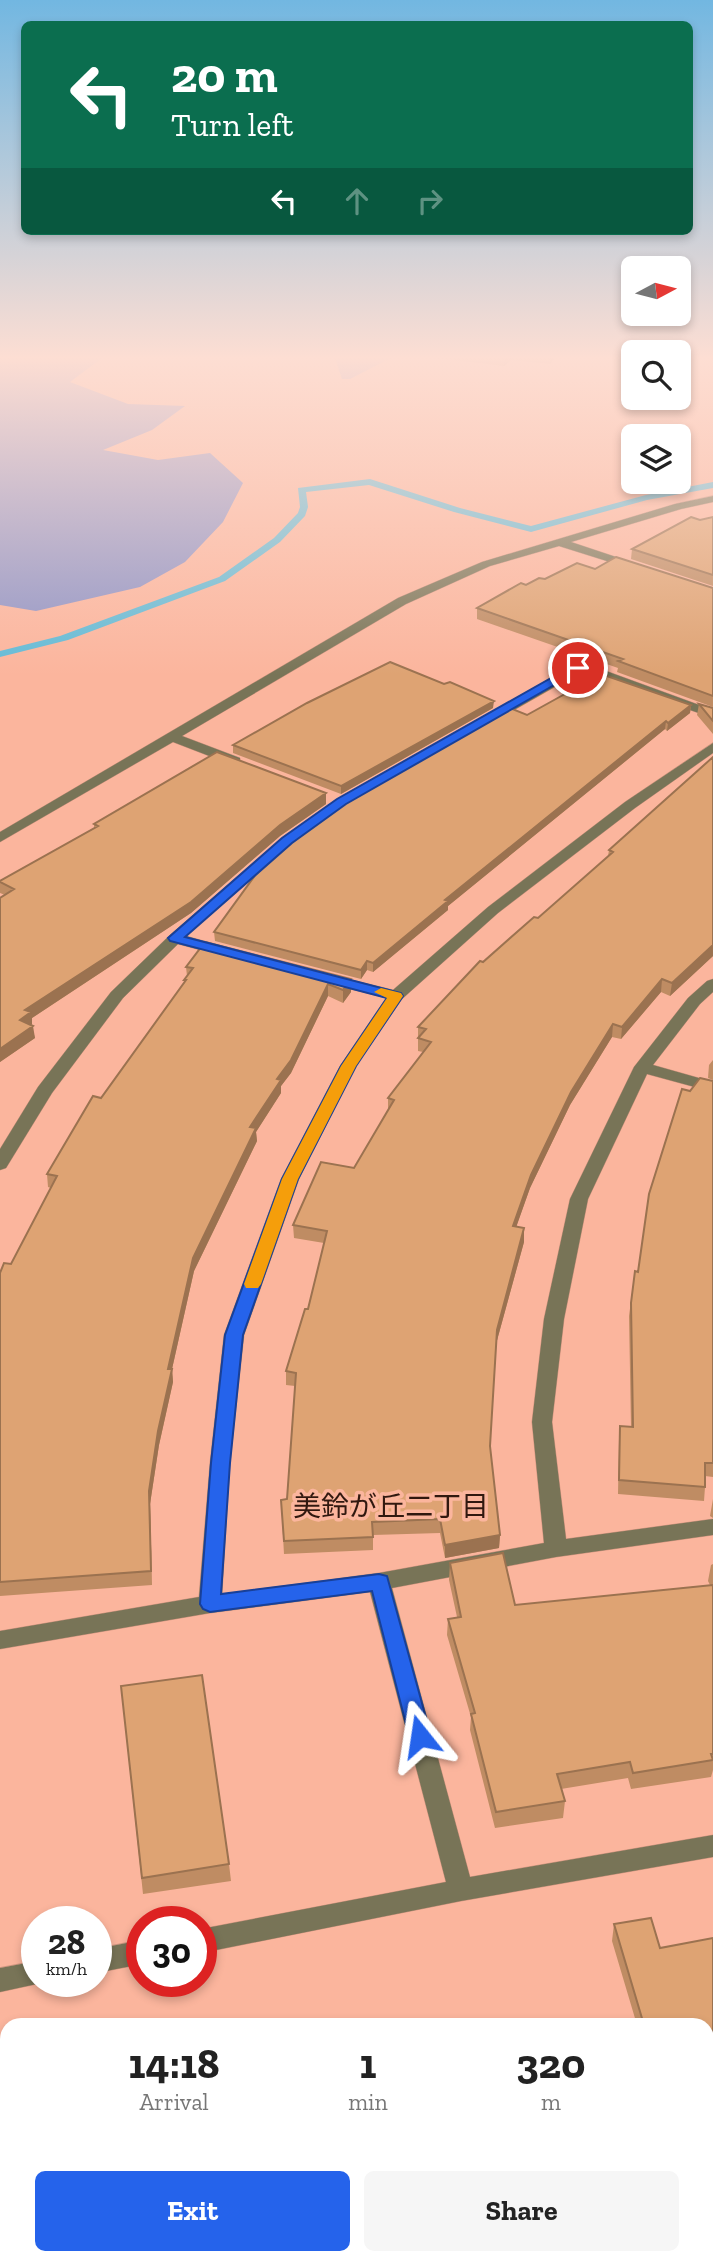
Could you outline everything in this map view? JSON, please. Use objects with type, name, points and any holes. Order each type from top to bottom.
[{"type":"street","points":[[0,838],[402,601],[486,564],[679,506],[713,499]]},
{"type":"street","points":[[559,542],[649,572]]},
{"type":"street","points":[[0,1164],[44,1091],[117,995],[175,938],[336,799],[578,668],[587,668],[713,713]]},
{"type":"street","points":[[170,736],[244,764]]},
{"type":"street","points":[[210,1604],[220,1463],[234,1335],[290,1179],[348,1066],[396,996],[493,910],[630,805],[713,747]]},
{"type":"street","points":[[175,938],[240,955]]},
{"type":"street","points":[[318,976],[396,996]]},
{"type":"street","points":[[556,1549],[542,1422],[554,1319],[579,1199],[642,1067],[694,1001],[713,984]]},
{"type":"street","points":[[642,1067],[713,1087]]},
{"type":"street","points":[[0,1640],[210,1604],[379,1582],[556,1549],[713,1527]]},
{"type":"street","points":[[379,1582],[461,1890]]},
{"type":"street","points":[[217,1938],[461,1890],[713,1846]]},
{"type":"street","points":[[0,1980],[21,1976]]},
{"type":"shaded area","points":[[0,464],[222,464],[243,483],[223,522],[185,562],[140,587],[36,611],[0,605]]},
{"type":"building","points":[[691,517],[700,520],[713,517],[713,575],[632,549]]},
{"type":"building","points":[[616,557],[713,588],[713,696],[618,661],[623,659],[477,608],[521,583],[526,585],[539,578],[545,579],[577,563],[595,569]]},
{"type":"building","points":[[390,662],[444,684],[450,682],[494,701],[341,786],[233,745],[307,703]]},
{"type":"building","points":[[601,674],[691,705],[668,723],[666,721],[445,900],[448,901],[373,963],[367,961],[361,970],[214,932],[264,863],[293,838],[348,799],[510,708],[527,715]]},
{"type":"building","points":[[699,704],[713,708],[713,721]]},
{"type":"building","points":[[217,752],[326,793],[280,825],[191,902],[25,1010],[31,1012],[20,1020],[33,1026],[0,1049],[0,898],[14,889],[0,881],[98,826],[94,824]]},
{"type":"building","points":[[713,757],[713,945],[672,983],[662,979],[622,1027],[613,1024],[571,1092],[531,1175],[513,1226],[524,1228],[497,1330],[490,1446],[500,1535],[445,1545],[440,1519],[372,1522],[373,1537],[284,1541],[281,1500],[287,1499],[296,1373],[286,1371],[305,1309],[308,1309],[327,1231],[293,1225],[321,1162],[354,1168],[394,1100],[388,1098],[431,1042],[418,1038],[426,1029],[418,1027],[480,961],[483,962],[534,917],[538,918],[613,852],[609,850]]},
{"type":"building","points":[[205,942],[351,979],[343,990],[328,984],[291,1060],[277,1079],[281,1080],[250,1127],[256,1128],[193,1258],[168,1369],[172,1369],[158,1431],[149,1491],[151,1571],[0,1582],[0,1273],[4,1263],[11,1264],[57,1176],[47,1174],[93,1096],[101,1098],[186,980],[193,968],[186,967]]},
{"type":"building","points":[[700,1078],[713,1081],[713,1463],[705,1463],[705,1487],[619,1480],[620,1426],[633,1427],[631,1303],[649,1194],[682,1089],[690,1091]]},
{"type":"building","points":[[503,1553],[515,1605],[713,1585],[713,1760],[633,1773],[630,1762],[557,1774],[565,1801],[496,1812],[471,1714],[475,1713],[448,1619],[461,1617],[450,1563]]},
{"type":"building","points":[[202,1675],[229,1864],[142,1878],[121,1686]]},
{"type":"building","points":[[651,1918],[660,1948],[713,1938],[713,2018],[642,2018],[614,1924]]},
{"type":"waterway","points":[[0,654],[64,638],[222,579],[277,540],[302,514],[304,507],[301,490],[370,482],[457,510],[531,529],[646,498],[713,485]]},
{"type":"slow traffic","points":[[252,1284],[290,1179],[348,1066],[396,996],[381,992]]},
{"type":"district","name":"美鈴が丘二丁目","points":[[391,1506]]},
{"type":"route","points":[[420,1736],[379,1582],[210,1604],[220,1463],[234,1335],[290,1179],[348,1066],[396,996],[175,938],[287,841],[342,802],[578,668]]}]
